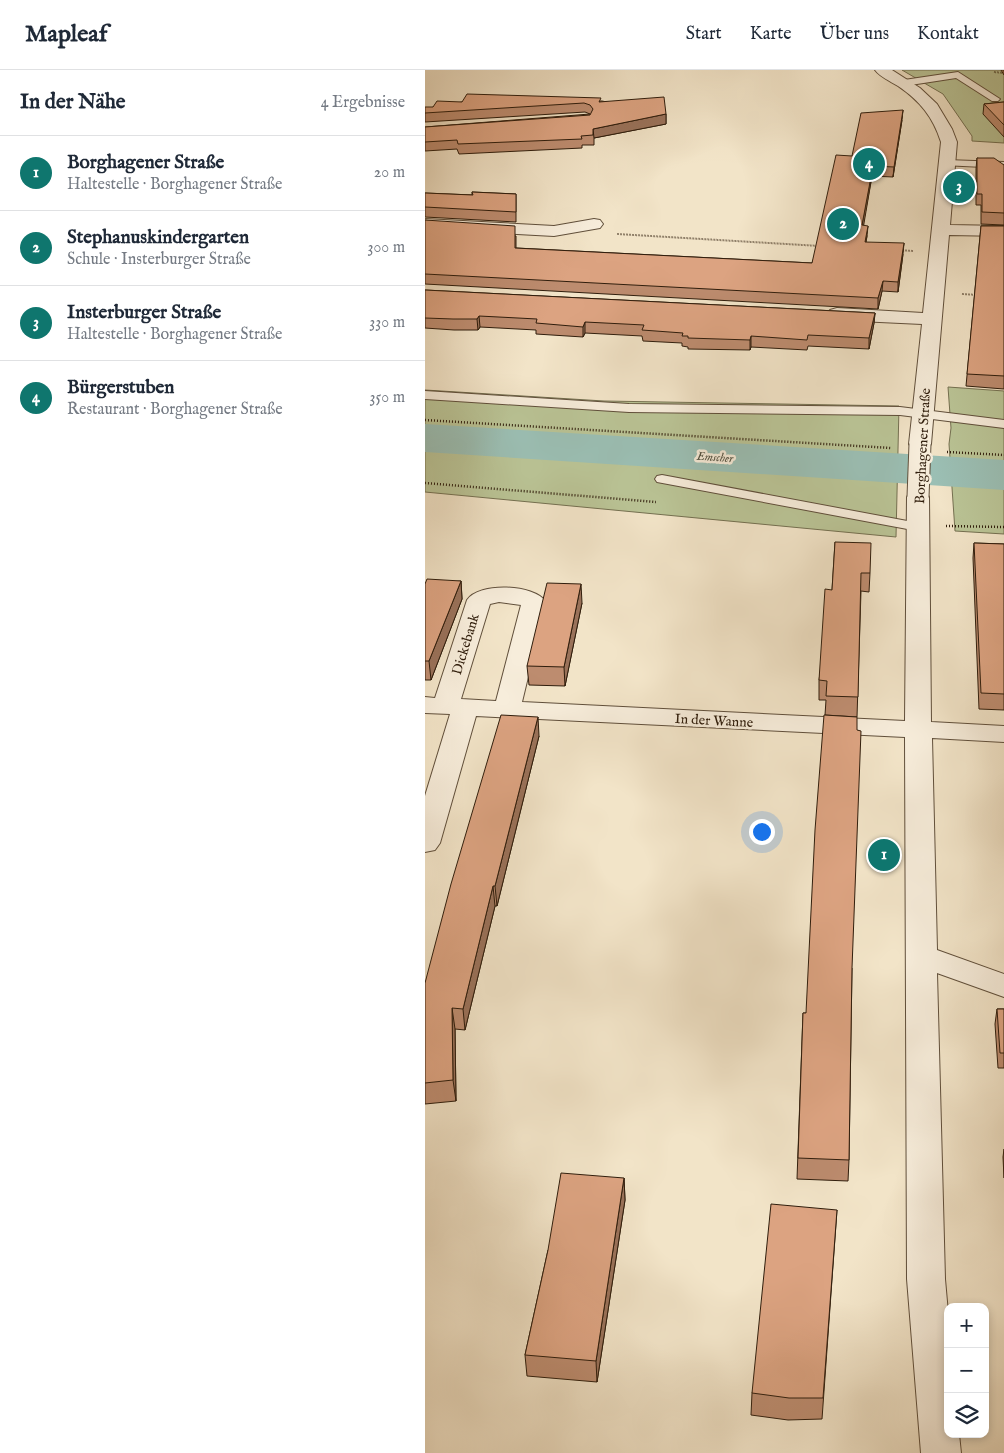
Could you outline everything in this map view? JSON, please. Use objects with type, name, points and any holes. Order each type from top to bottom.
[{"type":"street","name":"Borghagener Straße","points":[[882,70],[904,83],[936,110],[949,142],[921,415],[917,527],[917,731],[925,1279],[941,1453]]},
{"type":"street","points":[[425,224],[554,231],[594,224]]},
{"type":"street","points":[[940,230],[1004,231]]},
{"type":"street","points":[[821,313],[931,319]]},
{"type":"street","name":"Dickebank","points":[[425,843],[446,705],[479,600],[487,596],[529,598],[534,602],[507,709]]},
{"type":"street","name":"In der Wanne","points":[[446,705],[917,731],[1004,734]]},
{"type":"street","points":[[921,956],[1004,986]]},
{"type":"lane","points":[[904,83],[958,75],[995,99]]},
{"type":"lane","points":[[946,164],[1004,165]]},
{"type":"lane","points":[[425,396],[629,408],[900,411],[1004,424]]},
{"type":"lane","points":[[662,479],[917,527]]},
{"type":"path","points":[[613,234],[819,246]]},
{"type":"path","points":[[898,250],[938,253]]},
{"type":"path","points":[[933,292],[986,295]]},
{"type":"path","points":[[425,420],[897,449]]},
{"type":"path","points":[[945,452],[1004,455]]},
{"type":"path","points":[[917,527],[964,525],[1004,527]]},
{"type":"green space","points":[[902,70],[1004,70],[1004,143],[972,141],[972,136],[943,94]]},
{"type":"green space","points":[[948,387],[1004,391],[1004,534],[955,531],[949,444],[951,428]]},
{"type":"green space","points":[[425,390],[604,401],[899,406],[896,537],[425,492]]},
{"type":"building","points":[[467,94],[601,98],[599,102],[664,97],[666,114],[593,129],[593,135],[581,136],[582,139],[458,144],[457,140],[425,142],[425,127],[590,115],[593,109],[590,105],[584,103],[425,113],[425,107],[433,107],[437,101],[462,102]]},
{"type":"building","points":[[1004,102],[1004,125],[984,104]]},
{"type":"building","points":[[903,110],[894,167],[873,166],[862,225],[868,226],[865,242],[904,243],[898,282],[883,281],[878,298],[425,274],[425,220],[515,226],[515,248],[812,263],[836,155],[852,156],[861,113]]},
{"type":"building","points":[[977,158],[994,158],[1004,165],[1004,213],[982,212],[982,194],[977,194]]},
{"type":"building","points":[[472,192],[516,194],[516,212],[425,207],[425,193],[473,195]]},
{"type":"building","points":[[981,226],[1004,226],[1004,376],[967,374]]},
{"type":"building","points":[[425,290],[875,313],[869,338],[808,335],[807,340],[751,336],[750,340],[688,338],[688,336],[682,336],[683,333],[642,330],[644,325],[585,322],[583,327],[536,323],[537,319],[479,316],[477,319],[425,318]]},
{"type":"building","points":[[835,542],[871,543],[870,573],[861,573],[858,697],[826,696],[827,681],[819,680],[825,589],[832,590]]},
{"type":"building","points":[[974,543],[1004,544],[1004,694],[981,693]]},
{"type":"building","points":[[427,579],[461,581],[429,661],[425,661],[425,584]]},
{"type":"building","points":[[547,583],[581,584],[564,667],[527,666]]},
{"type":"building","points":[[501,715],[538,717],[495,886],[493,886],[463,1009],[452,1008],[453,1080],[425,1083],[425,983],[451,884]]},
{"type":"building","points":[[824,715],[857,717],[857,730],[861,731],[852,968],[849,1160],[798,1158],[803,1013],[806,1013],[815,830]]},
{"type":"building","points":[[997,1009],[1004,1009],[1004,1053],[1000,1053]]},
{"type":"building","points":[[561,1173],[624,1178],[596,1361],[525,1355],[548,1250]]},
{"type":"building","points":[[771,1204],[837,1210],[823,1398],[789,1398],[752,1393]]},
{"type":"waterway","name":"Emscher","points":[[425,438],[1004,475]]},
{"type":"place","name":"Bürgerstuben","points":[[869,164]]},
{"type":"place","name":"Insterburger Straße","points":[[959,187]]},
{"type":"place","name":"Stephanuskindergarten","points":[[843,224]]},
{"type":"place","name":"Borghagener Straße","points":[[884,855]]}]
